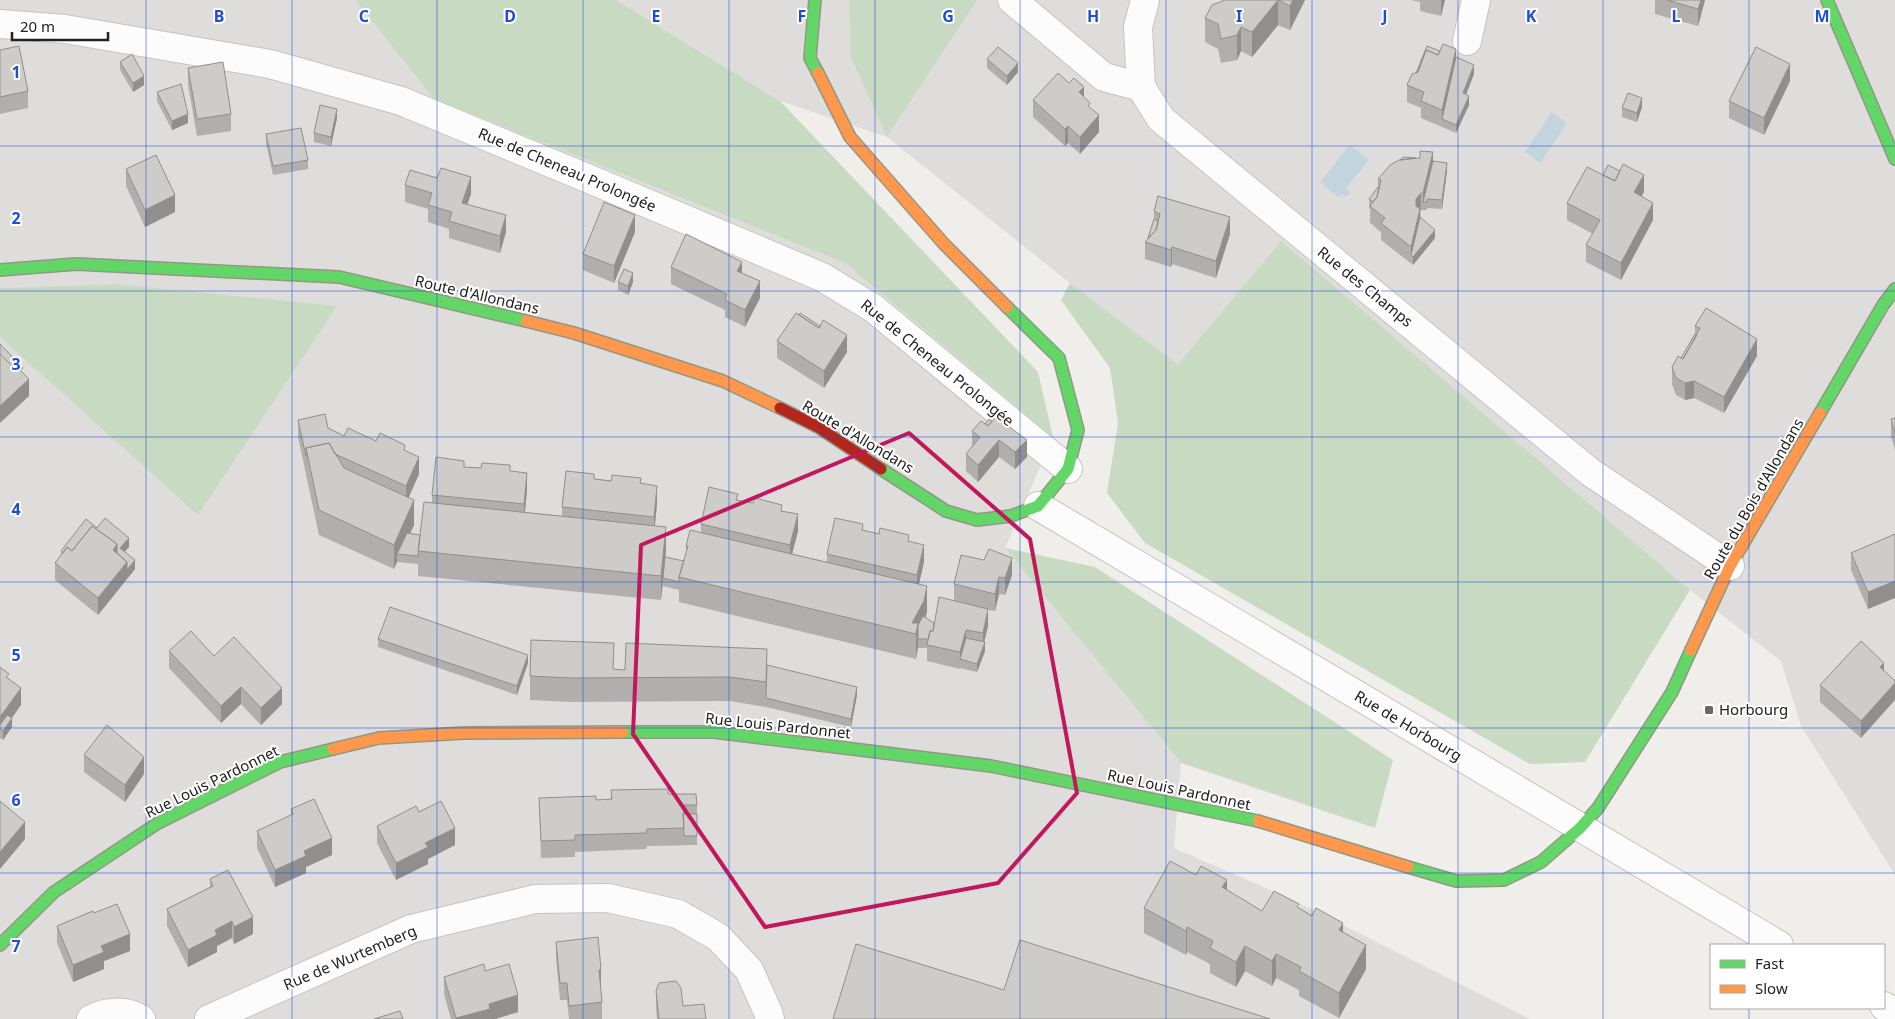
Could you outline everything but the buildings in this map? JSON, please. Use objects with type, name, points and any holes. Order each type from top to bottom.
[{"type":"street","points":[[815,0],[810,58],[850,137],[944,244],[1059,358],[1078,430],[1068,469],[1038,506]]},
{"type":"street","points":[[1012,0],[1104,77],[1141,87],[1138,27],[1145,0]]},
{"type":"street","points":[[1467,41],[1476,0]]},
{"type":"street","points":[[1827,0],[1895,159]]},
{"type":"street","name":"Rue de Cheneau Prolongée","points":[[0,24],[65,29],[270,64],[401,102],[784,261],[822,277],[873,308],[1068,469]]},
{"type":"street","name":"Rue des Champs","points":[[1141,87],[1161,119],[1590,472],[1730,566]]},
{"type":"street","name":"Route d'Allondans","points":[[0,270],[76,264],[339,277],[574,333],[723,381],[818,427],[946,511],[977,520],[1011,516],[1038,506]]},
{"type":"street","name":"Route du Bois d'Allondans","points":[[1580,828],[1598,808],[1672,692],[1730,566],[1895,289]]},
{"type":"street","name":"Rue de Horbourg","points":[[1038,506],[1777,944]]},
{"type":"street","name":"Rue Louis Pardonnet","points":[[0,945],[54,892],[158,823],[280,762],[379,738],[464,733],[714,732],[991,766],[1251,819],[1456,881],[1504,880],[1541,862],[1580,828]]},
{"type":"street","name":"Rue de Wurtemberg","points":[[209,1019],[411,929],[535,900],[608,898],[678,914],[718,937],[749,970],[770,1019]]},
{"type":"street","points":[[91,1019],[100,1014],[118,1012],[141,1019]]},
{"type":"highlighted area","points":[[909,433],[1030,539],[1077,793],[998,883],[765,927],[633,734],[641,545]]},
{"type":"shaded area","points":[[0,0],[355,0],[434,99],[845,263],[1053,437],[1005,548],[1181,763],[1174,848],[1293,900],[1530,1019],[0,1019],[0,337],[198,514],[115,284],[0,288]]},
{"type":"shaded area","points":[[616,0],[1895,0],[1895,875],[1801,726],[1781,661],[1690,590],[1281,242],[1178,364],[1070,283],[887,137],[780,101]]},
{"type":"shaded area","points":[[1552,112],[1567,123],[1540,163],[1525,152]]},
{"type":"shaded area","points":[[1350,145],[1369,160],[1346,188],[1350,192],[1346,197],[1342,194],[1339,197],[1320,182]]},
{"type":"green space","points":[[355,0],[616,0],[780,101],[1038,372],[1053,437],[845,263],[434,99]]},
{"type":"green space","points":[[849,0],[977,0],[887,137],[851,57]]},
{"type":"green space","points":[[1281,241],[1690,590],[1585,762],[1530,764],[1145,543],[1107,493],[1118,423],[1110,368],[1061,300],[1070,283],[1178,364]]},
{"type":"green space","points":[[115,284],[337,306],[198,515],[0,337],[0,288]]},
{"type":"green space","points":[[1005,548],[1095,567],[1393,760],[1375,828],[1181,763]]},
{"type":"traffic: fast","points":[[815,0],[810,58],[818,73]]},
{"type":"traffic: fast","points":[[1827,0],[1895,159]]},
{"type":"traffic: fast","points":[[0,270],[76,264],[339,277],[526,321]]},
{"type":"traffic: fast","points":[[1820,413],[1883,305],[1895,289]]},
{"type":"traffic: fast","points":[[881,469],[946,511],[977,520],[1011,516],[1038,506],[1068,469],[1078,430],[1059,358],[1007,307]]},
{"type":"traffic: fast","points":[[1408,867],[1456,881],[1504,880],[1541,862],[1580,828],[1598,808],[1672,692],[1691,650]]},
{"type":"traffic: fast","points":[[623,732],[714,732],[991,766],[1258,821]]},
{"type":"traffic: fast","points":[[0,945],[54,892],[158,823],[280,762],[333,749]]},
{"type":"traffic: slow","points":[[818,73],[850,137],[944,244],[1007,307]]},
{"type":"traffic: slow","points":[[526,321],[574,333],[723,381],[780,408]]},
{"type":"traffic: slow","points":[[1691,650],[1730,566],[1820,413]]},
{"type":"traffic: slow","points":[[333,749],[379,738],[464,733],[623,732]]},
{"type":"traffic: slow","points":[[1258,821],[1408,867]]},
{"type":"traffic: jam","points":[[780,408],[818,427],[881,469]]},
{"type":"place","name":"Horbourg","points":[[1709,710]]}]
